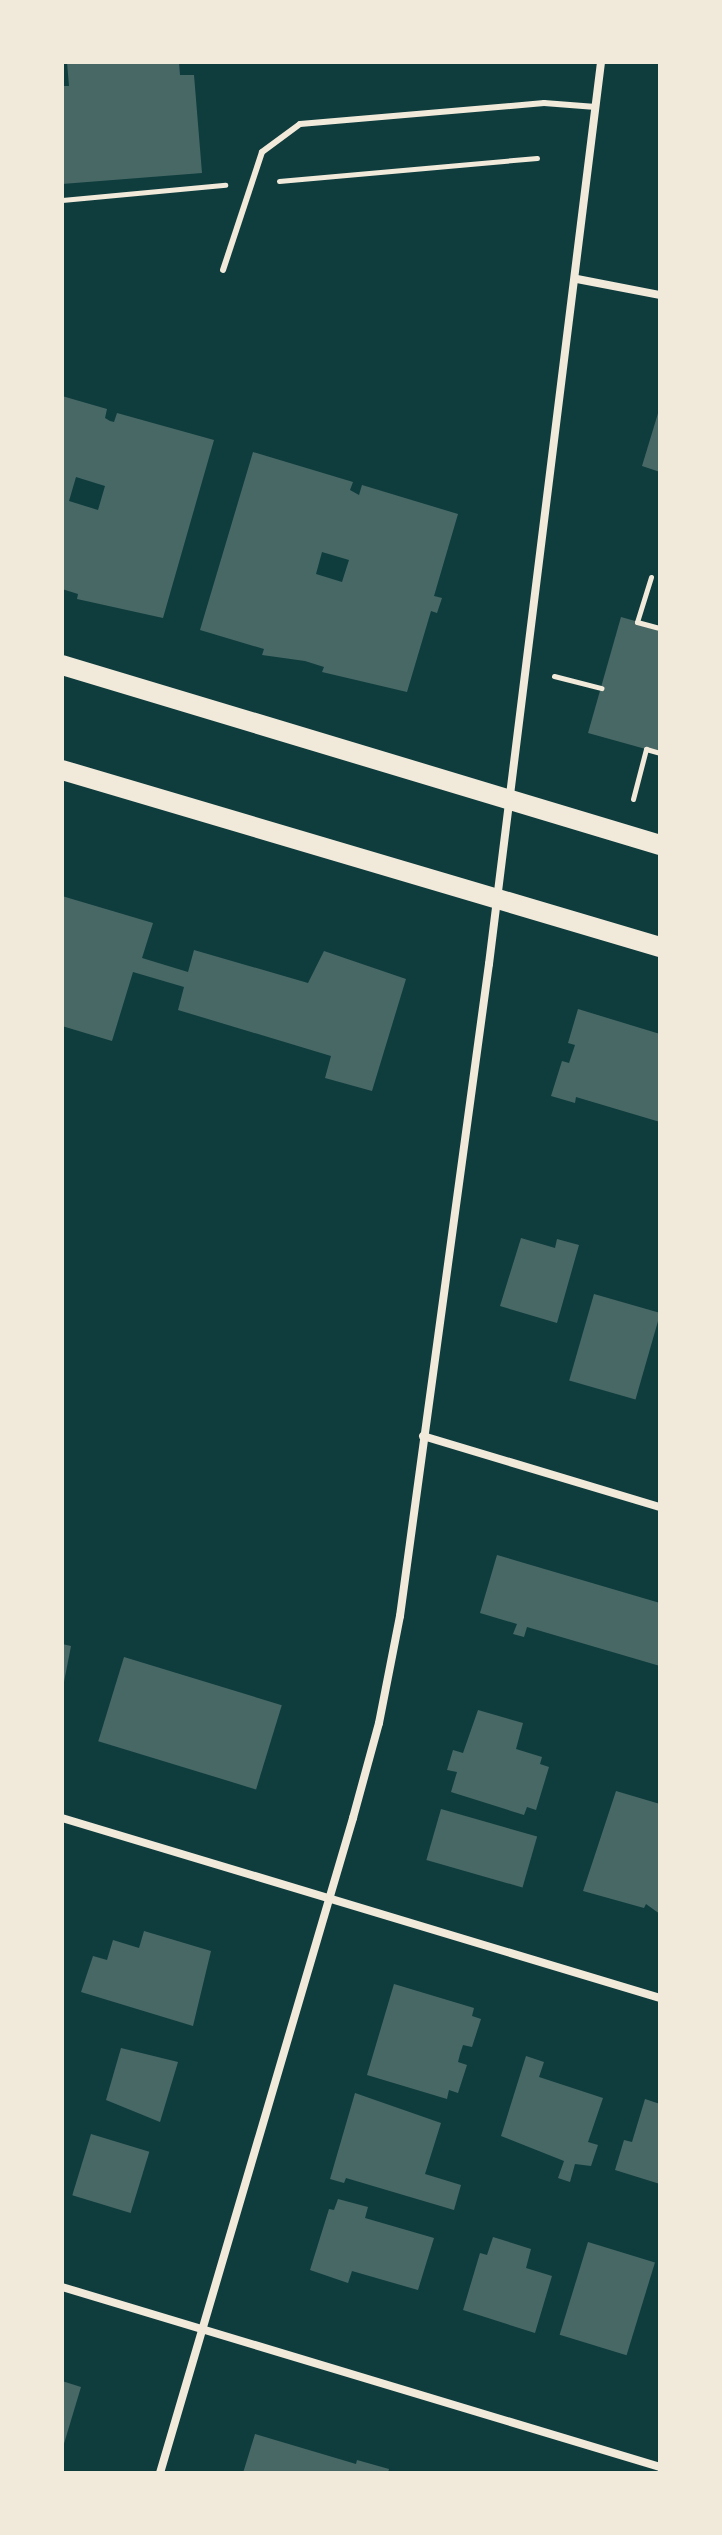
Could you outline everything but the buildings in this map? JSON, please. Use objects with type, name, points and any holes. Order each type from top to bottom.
[{"type":"main road","points":[[62,665],[660,845]]},
{"type":"main road","points":[[62,770],[660,947]]},
{"type":"street","points":[[160,2473],[205,2330],[330,1898],[379,1723],[400,1616],[577,279],[601,62]]},
{"type":"street","points":[[577,279],[660,295]]},
{"type":"street","points":[[423,1436],[660,1507]]},
{"type":"street","points":[[62,1818],[660,1998]]},
{"type":"street","points":[[62,2287],[660,2467]]},
{"type":"lane","points":[[223,270],[262,152],[300,124],[544,103],[596,107]]},
{"type":"path","points":[[62,200],[537,158]]},
{"type":"path","points":[[651,577],[637,622],[660,628]]},
{"type":"path","points":[[554,676],[601,688]]},
{"type":"path","points":[[633,799],[646,749],[660,753]]}]
